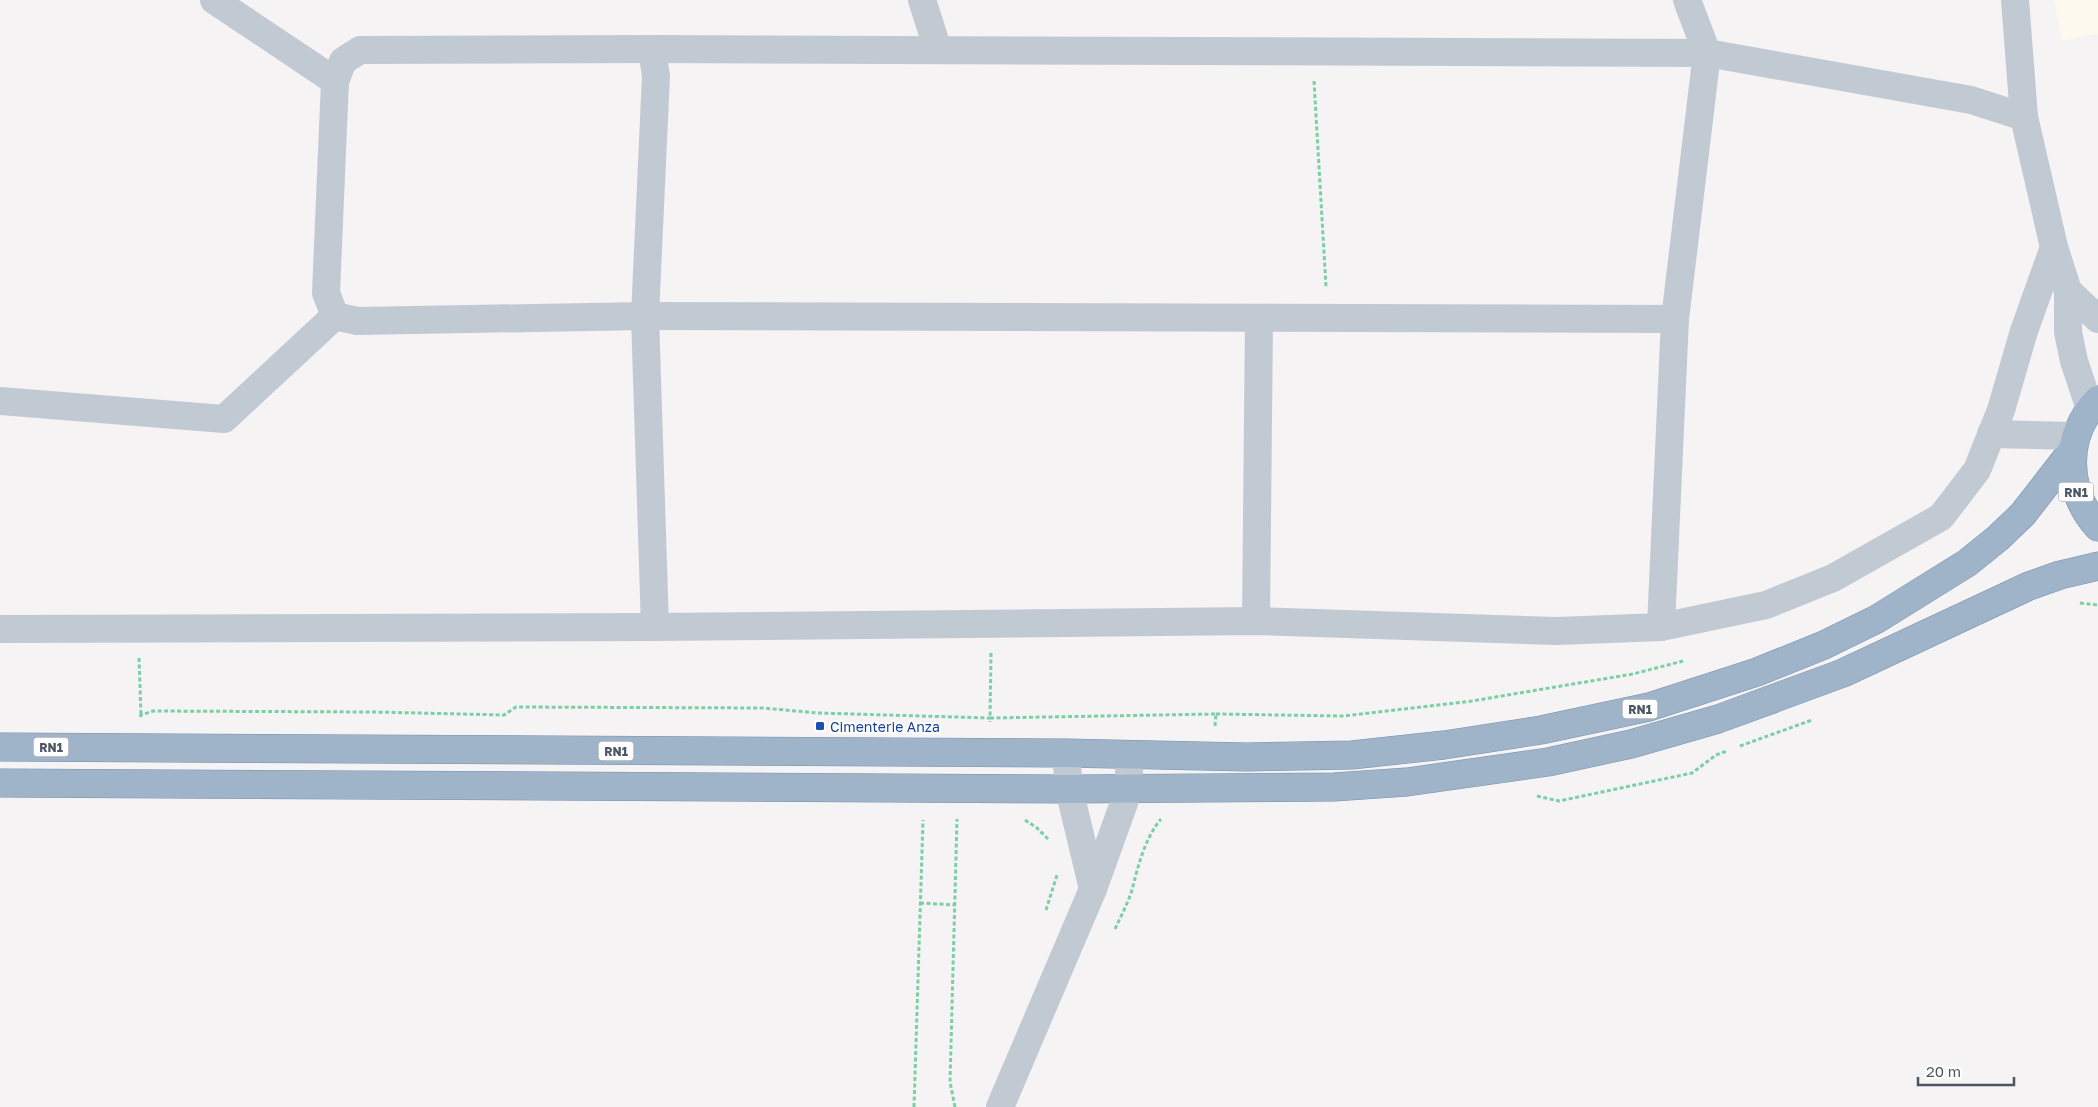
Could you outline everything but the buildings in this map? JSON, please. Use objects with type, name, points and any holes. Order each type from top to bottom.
[{"type":"highway","name":"RN1","points":[[0,747],[1066,753],[1215,757],[1352,755],[1444,745],[1522,733],[1649,707],[1757,672],[1877,619],[1966,563],[1998,538],[2023,514],[2074,443],[2094,404]]},
{"type":"highway","name":"RN1","points":[[2074,443],[2072,471],[2076,491],[2084,510],[2098,527]]},
{"type":"highway","name":"RN1","points":[[0,783],[1069,790],[1334,787],[1407,782],[1548,762],[1631,744],[1718,719],[1843,673],[1953,624],[2029,586],[2060,575],[2098,566]]},
{"type":"street","points":[[214,0],[335,81]]},
{"type":"street","points":[[922,0],[938,50]]},
{"type":"street","points":[[1662,627],[1675,319],[1707,53],[1688,0]]},
{"type":"street","points":[[2014,0],[2024,117],[2054,247],[2068,291],[2068,332],[2076,369],[2094,404]]},
{"type":"street","points":[[652,49],[656,76],[644,316],[655,627]]},
{"type":"street","points":[[334,316],[326,293],[335,81],[343,61],[360,50],[652,49],[1707,53],[1971,100],[2024,117]]},
{"type":"street","points":[[0,629],[655,627],[1256,621],[1557,631],[1662,627],[1766,605],[1833,578],[1941,516],[1977,470],[2001,410],[2024,331],[2054,247]]},
{"type":"street","points":[[2068,291],[2098,319]]},
{"type":"street","points":[[334,316],[357,321],[644,316],[1675,319]]},
{"type":"street","points":[[0,401],[224,419],[334,316]]},
{"type":"street","points":[[1256,621],[1259,318]]},
{"type":"street","points":[[1991,434],[2074,443]]},
{"type":"street","points":[[1066,753],[1069,790],[1093,889]]},
{"type":"street","points":[[1000,1107],[1093,889],[1129,789],[1129,755]]},
{"type":"path","points":[[1312,51],[1328,318]]},
{"type":"path","points":[[991,753],[992,623]]},
{"type":"path","points":[[133,748],[133,727],[141,715],[137,628]]},
{"type":"path","points":[[141,715],[153,711],[373,712],[504,715],[516,707],[624,706],[763,708],[818,712],[990,718],[1216,714],[1215,757]]},
{"type":"path","points":[[1116,929],[1131,891],[1137,866],[1148,841],[1159,821],[1165,815]]},
{"type":"path","points":[[955,1107],[950,1082],[957,819]]},
{"type":"path","points":[[914,1107],[923,820]]},
{"type":"path","points":[[1022,820],[1027,820],[1037,828],[1048,838],[1052,846]]},
{"type":"path","points":[[1046,910],[1057,875],[1057,868]]},
{"type":"path","points":[[920,903],[954,905]]},
{"type":"shaded area","points":[[2054,0],[2098,0],[2098,34],[2062,41]]},
{"type":"place","name":"Cimenterie Anza","points":[[820,726]]}]
